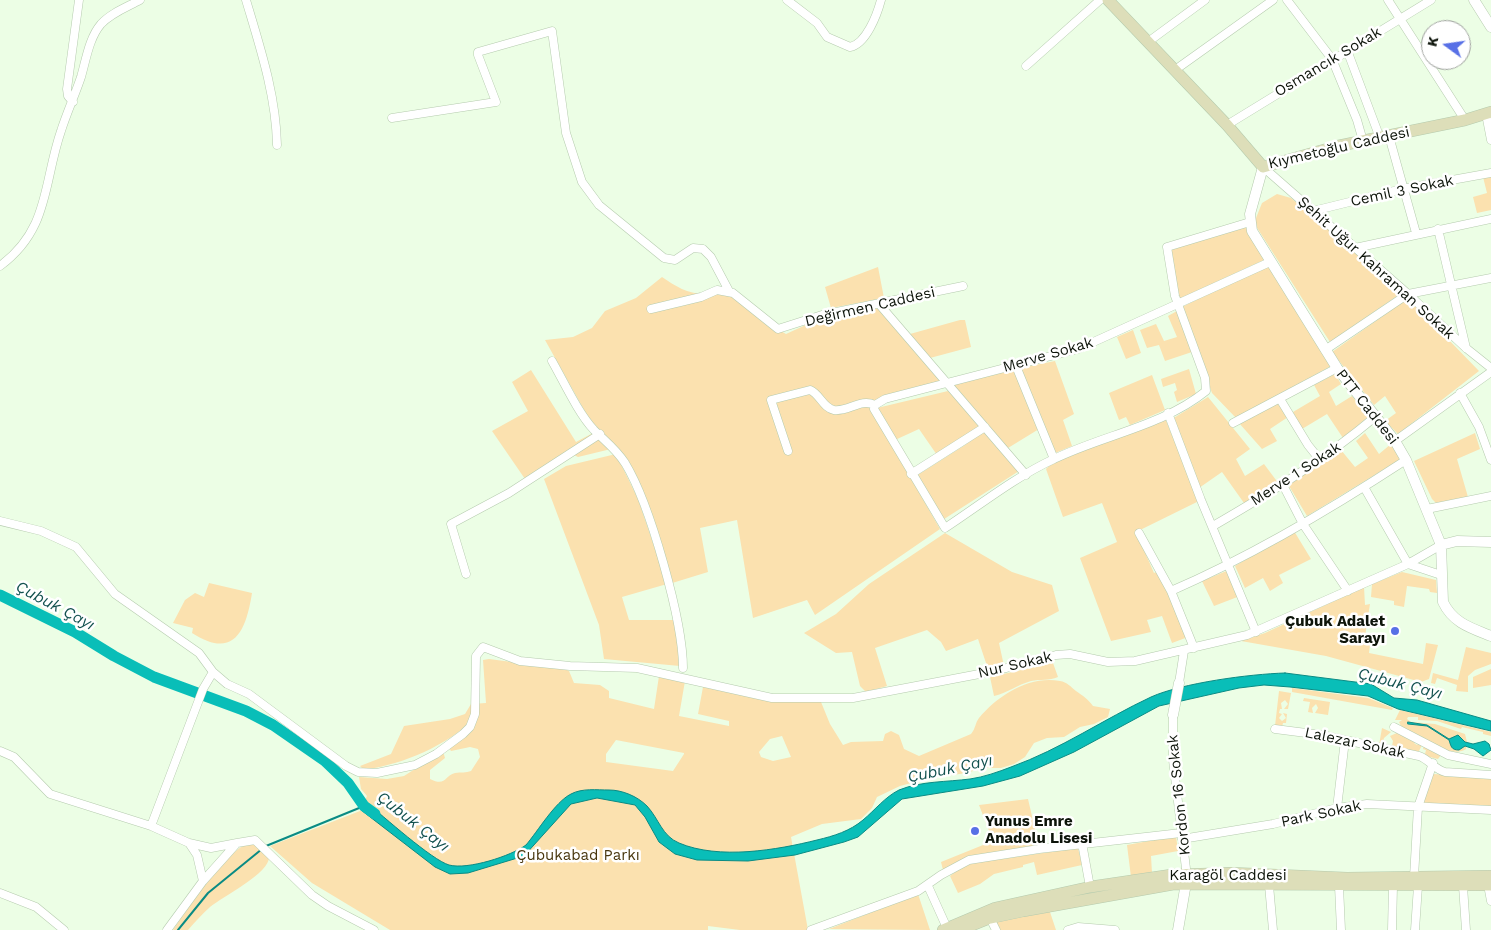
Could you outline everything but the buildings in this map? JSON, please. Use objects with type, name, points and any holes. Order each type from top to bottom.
[{"type":"main road","name":"Kıymetoğlu Caddesi","points":[[1108,0],[1227,125],[1263,167],[1363,141],[1465,120],[1488,113]]},
{"type":"main road","name":"Karagöl Caddesi","points":[[945,929],[995,908],[1090,887],[1152,877],[1490,882]]},
{"type":"main road","points":[[960,930],[990,918],[1187,879],[1269,885],[1339,886],[1393,886],[1416,882],[1463,886],[1490,882]]},
{"type":"street","points":[[73,102],[68,96],[67,89],[79,0]]},
{"type":"street","points":[[0,266],[19,249],[37,220],[46,199],[61,131],[73,102],[97,29],[108,17],[140,0]]},
{"type":"street","points":[[246,0],[269,82],[276,120],[277,144]]},
{"type":"street","points":[[787,0],[817,23],[827,37],[850,47],[862,40],[876,15],[880,0]]},
{"type":"street","points":[[1026,66],[1100,0]]},
{"type":"street","points":[[1148,42],[1205,0]]},
{"type":"street","points":[[1175,70],[1273,0]]},
{"type":"street","points":[[1287,0],[1332,59],[1357,120],[1363,141]]},
{"type":"street","points":[[1388,0],[1465,120]]},
{"type":"street","name":"Osmancık Sokak","points":[[1227,125],[1431,0]]},
{"type":"street","points":[[1474,0],[1491,27]]},
{"type":"street","points":[[392,118],[496,102],[478,52],[552,31],[566,134],[578,173],[588,190],[599,205],[664,258],[678,259],[693,248],[702,248],[711,258],[729,291]]},
{"type":"street","points":[[1348,50],[1384,137],[1416,234]]},
{"type":"street","points":[[1488,113],[1491,140]]},
{"type":"street","points":[[875,405],[874,409],[911,474],[945,528],[1054,459],[1168,413],[1206,392],[1205,378],[1171,281],[1167,247],[1250,222],[1255,192],[1263,167]]},
{"type":"street","name":"Şehit Uğur Kahraman Sokak","points":[[1263,167],[1408,294],[1491,370]]},
{"type":"street","name":"Cemil 3 Sokak","points":[[1313,211],[1402,189],[1491,173]]},
{"type":"street","points":[[1355,248],[1491,218]]},
{"type":"street","name":"PTT Caddesi","points":[[1250,222],[1252,231],[1270,262],[1336,368],[1395,441],[1406,460],[1441,545],[1443,602],[1451,616],[1463,625],[1491,636]]},
{"type":"street","points":[[1438,229],[1466,348]]},
{"type":"street","name":"Merve Sokak","points":[[788,451],[771,400],[810,390],[817,394],[831,409],[838,410],[865,402],[875,405],[885,399],[1078,349],[1270,262]]},
{"type":"street","points":[[1326,350],[1408,294],[1491,278]]},
{"type":"street","name":"Değirmen Caddesi","points":[[729,291],[778,329],[822,315],[963,286]]},
{"type":"street","points":[[651,309],[701,297],[717,290],[729,291]]},
{"type":"street","points":[[879,304],[1026,475]]},
{"type":"street","points":[[552,361],[587,420],[626,465],[649,522],[678,626],[683,668]]},
{"type":"street","points":[[1016,366],[1054,459]]},
{"type":"street","points":[[1233,423],[1336,368]]},
{"type":"street","points":[[1395,441],[1491,370]]},
{"type":"street","points":[[1460,393],[1479,427],[1491,460]]},
{"type":"street","points":[[1280,399],[1308,445],[1320,460]]},
{"type":"street","points":[[1168,413],[1200,500],[1230,565],[1256,632]]},
{"type":"street","name":"Merve 1 Sokak","points":[[1213,526],[1283,485],[1320,460],[1375,417]]},
{"type":"street","points":[[911,474],[985,427]]},
{"type":"street","points":[[466,574],[451,524],[509,493],[600,434]]},
{"type":"street","points":[[1171,591],[1230,565],[1303,524],[1406,460]]},
{"type":"street","points":[[1283,485],[1303,524],[1348,591]]},
{"type":"street","points":[[1364,487],[1408,564],[1441,575]]},
{"type":"street","points":[[1427,509],[1491,496]]},
{"type":"street","points":[[0,521],[41,531],[76,547],[115,594],[199,653],[213,672],[203,689],[151,826]]},
{"type":"street","points":[[1139,534],[1171,591],[1194,648]]},
{"type":"street","points":[[1441,545],[1457,541],[1491,542]]},
{"type":"street","name":"Nur Sokak","points":[[213,672],[232,688],[256,699],[346,766],[370,774],[397,770],[425,760],[451,745],[470,727],[477,704],[475,662],[480,648],[486,648],[520,661],[570,666],[637,668],[772,698],[829,699],[861,697],[943,679],[995,672],[1056,655],[1070,654],[1122,662],[1184,651],[1256,632],[1408,564],[1441,545]]},
{"type":"street","points":[[1173,716],[1184,651]]},
{"type":"street","name":"Kordon 16 Sokak","points":[[1173,716],[1173,760],[1187,879]]},
{"type":"street","points":[[1394,727],[1448,755],[1491,764]]},
{"type":"street","name":"Lalezar Sokak","points":[[1275,729],[1345,740],[1419,756],[1445,772],[1491,775]]},
{"type":"street","points":[[1337,808],[1345,740]]},
{"type":"street","points":[[0,751],[14,757],[50,794],[151,826],[189,843],[211,848],[255,840],[320,901],[374,930]]},
{"type":"street","points":[[1415,930],[1418,806],[1433,763]]},
{"type":"street","name":"Park Sokak","points":[[811,930],[928,886],[941,875],[969,860],[1082,843],[1182,836],[1273,824],[1337,808],[1367,804],[1491,810]]},
{"type":"street","points":[[189,843],[197,855],[203,881]]},
{"type":"street","points":[[167,930],[203,881],[238,843]]},
{"type":"street","points":[[1082,843],[1090,887]]},
{"type":"street","points":[[1178,930],[1187,879]]},
{"type":"street","points":[[1490,882],[1491,902]]},
{"type":"street","points":[[1269,885],[1273,930]]},
{"type":"street","points":[[928,886],[945,929]]},
{"type":"street","points":[[1339,886],[1341,930]]},
{"type":"street","points":[[1392,930],[1393,886]]},
{"type":"street","points":[[1463,886],[1466,930]]},
{"type":"street","points":[[0,893],[36,907],[64,930]]},
{"type":"street","points":[[990,918],[996,930]]},
{"type":"street","points":[[1068,930],[1078,927],[1115,930]]},
{"type":"green space","points":[[1491,175],[1491,210],[1477,213],[1473,197],[1487,193],[1483,177]]},
{"type":"green space","points":[[1277,194],[1291,198],[1396,287],[1400,294],[1330,342],[1254,223],[1262,203]]},
{"type":"green space","points":[[1245,226],[1264,260],[1179,299],[1170,249]]},
{"type":"green space","points":[[1264,266],[1269,267],[1331,366],[1236,418],[1212,393],[1182,307]]},
{"type":"green space","points":[[878,267],[884,298],[831,308],[825,287]]},
{"type":"green space","points":[[662,277],[693,293],[722,293],[735,297],[786,334],[821,318],[880,308],[941,382],[884,397],[873,412],[940,529],[815,615],[807,600],[753,618],[737,520],[700,528],[708,572],[669,584],[626,462],[593,426],[545,340],[573,337],[592,328],[605,311],[636,298]]},
{"type":"green space","points":[[1410,300],[1479,371],[1398,434],[1385,421],[1396,413],[1385,396],[1374,405],[1332,352],[1404,301]]},
{"type":"green space","points":[[1177,311],[1192,352],[1165,361],[1159,345],[1147,348],[1140,330],[1156,324],[1164,341],[1177,337],[1168,316]]},
{"type":"green space","points":[[965,320],[971,347],[930,358],[910,334]]},
{"type":"green space","points":[[1133,330],[1141,353],[1126,359],[1117,337]]},
{"type":"green space","points":[[1055,361],[1074,414],[1063,420],[1072,446],[1055,453],[1020,368]]},
{"type":"green space","points":[[1015,368],[1039,429],[1008,448],[951,385]]},
{"type":"green space","points":[[1189,369],[1196,394],[1177,402],[1174,392],[1177,390],[1175,383],[1163,387],[1161,379]]},
{"type":"green space","points":[[531,370],[576,442],[593,433],[611,449],[578,457],[570,453],[525,479],[492,431],[528,411],[512,382]]},
{"type":"green space","points":[[1335,374],[1341,384],[1329,392],[1336,406],[1352,396],[1368,417],[1343,438],[1327,414],[1302,429],[1293,412],[1320,396],[1314,385]]},
{"type":"green space","points":[[1152,375],[1165,410],[1130,425],[1126,417],[1119,420],[1109,393]]},
{"type":"green space","points":[[948,391],[982,427],[937,455],[919,429],[895,440],[877,408]]},
{"type":"green space","points":[[1208,397],[1250,449],[1236,459],[1245,476],[1264,464],[1279,484],[1244,503],[1222,472],[1199,488],[1172,419]]},
{"type":"green space","points":[[1278,401],[1288,417],[1270,429],[1277,441],[1262,449],[1239,423]]},
{"type":"green space","points":[[1165,418],[1199,501],[1136,532],[1154,573],[1159,571],[1188,637],[1172,643],[1162,616],[1147,620],[1151,632],[1111,641],[1080,558],[1117,542],[1102,503],[1063,517],[1046,469],[1054,461]]},
{"type":"green space","points":[[983,431],[1019,471],[941,521],[916,476],[965,445]]},
{"type":"green space","points":[[1365,433],[1379,454],[1391,444],[1401,459],[1307,516],[1289,486],[1292,482],[1341,450],[1355,467],[1368,458],[1356,441]]},
{"type":"green space","points":[[1475,433],[1480,449],[1457,459],[1468,497],[1436,503],[1432,499],[1414,461]]},
{"type":"green space","points":[[616,454],[638,499],[667,584],[622,597],[629,620],[675,620],[680,666],[604,659],[599,625],[544,479],[566,466]]},
{"type":"green space","points":[[1294,531],[1311,559],[1279,575],[1283,583],[1270,591],[1263,578],[1245,588],[1235,566]]},
{"type":"green space","points":[[945,533],[1012,572],[1052,585],[1059,611],[999,643],[1004,666],[988,669],[978,639],[946,651],[941,642],[927,630],[875,648],[887,686],[866,692],[860,686],[852,652],[836,653],[804,633],[836,614],[869,584]]},
{"type":"green space","points":[[1229,570],[1240,596],[1214,606],[1202,581]]},
{"type":"green space","points":[[1402,572],[1436,580],[1437,593],[1430,592],[1429,589],[1407,586],[1404,607],[1394,605],[1394,601],[1371,597],[1372,584]]},
{"type":"green space","points":[[209,583],[252,593],[246,619],[235,637],[228,642],[206,641],[192,633],[193,628],[173,623],[185,600],[195,593],[204,597]]},
{"type":"green space","points":[[1364,587],[1365,605],[1370,604],[1364,643],[1370,645],[1369,653],[1423,664],[1426,643],[1438,645],[1429,679],[1421,682],[1326,656],[1241,641],[1265,633]]},
{"type":"green space","points":[[1466,647],[1491,653],[1491,664],[1475,670],[1468,676],[1468,692],[1456,691],[1457,685],[1437,678],[1435,684],[1431,683],[1433,673],[1458,680]]},
{"type":"green space","name":"Çubukabad Parkı","points":[[489,659],[565,669],[569,671],[574,683],[600,685],[609,691],[609,698],[654,709],[659,676],[685,681],[679,716],[729,726],[729,721],[698,714],[703,687],[775,702],[821,702],[830,724],[843,745],[851,742],[883,741],[885,734],[891,731],[899,735],[904,749],[919,756],[971,734],[979,718],[995,702],[1015,689],[1037,681],[1065,682],[1093,706],[1110,709],[1108,717],[1094,724],[1080,727],[1064,737],[1047,738],[1034,743],[1025,757],[1014,764],[1001,768],[982,768],[967,773],[930,778],[900,786],[877,797],[872,808],[861,819],[822,824],[791,837],[808,930],[740,930],[708,926],[708,930],[390,930],[312,883],[270,846],[360,811],[367,796],[361,789],[359,777],[387,779],[404,776],[443,751],[445,758],[430,770],[430,779],[439,782],[451,774],[471,771],[480,757],[478,749],[470,747],[451,751],[449,748],[470,732],[476,718],[451,737],[410,758],[364,770],[360,766],[391,754],[404,726],[450,719],[465,714],[471,704],[486,703],[483,660]],"holes":[[[782,736],[791,757],[773,761],[761,757],[759,752],[770,739]],[[616,740],[684,753],[684,754],[673,771],[606,762],[606,754]]]},
{"type":"green space","points":[[1053,663],[1058,677],[1031,681],[994,696],[990,677]]},
{"type":"green space","points":[[1491,669],[1491,685],[1473,688],[1473,677]]},
{"type":"green space","points":[[1292,688],[1368,698],[1393,708],[1392,710],[1292,692]]},
{"type":"green space","points":[[1279,691],[1291,693],[1288,709],[1284,709],[1288,704],[1285,700],[1281,703],[1282,709],[1280,709],[1279,713],[1282,714],[1279,718],[1282,721],[1286,718],[1283,713],[1287,714],[1286,723],[1283,723],[1282,727],[1275,726]]},
{"type":"green space","points":[[1304,698],[1330,702],[1328,715],[1315,713],[1318,708],[1316,704],[1312,708],[1313,713],[1308,712],[1310,702],[1303,701]]},
{"type":"green space","points":[[1400,710],[1491,732],[1491,736],[1483,734],[1483,732],[1462,727],[1461,729],[1437,721],[1418,720],[1418,717],[1408,717],[1407,719],[1411,722],[1435,724],[1465,734],[1466,749],[1460,752],[1443,749],[1402,728],[1399,722],[1402,720],[1395,720]]},
{"type":"green space","points":[[1382,728],[1391,732],[1384,738],[1382,744],[1392,746],[1393,741],[1390,736],[1399,732],[1416,741],[1414,743],[1417,745],[1419,743],[1422,745],[1418,753],[1425,754],[1424,746],[1441,755],[1438,759],[1379,745]]},
{"type":"green space","points":[[1434,774],[1491,778],[1491,806],[1423,803],[1431,776]]},
{"type":"green space","points":[[1028,799],[1039,846],[971,856],[943,870],[941,862],[993,841],[979,805]]},
{"type":"green space","points":[[1176,836],[1178,851],[1151,856],[1152,873],[1131,877],[1127,845]]},
{"type":"green space","points":[[252,842],[269,857],[262,870],[210,907],[188,930],[173,930],[221,866],[232,854]]},
{"type":"green space","points":[[1078,848],[1082,865],[1037,875],[1034,862],[1023,865],[1023,867],[994,874],[980,884],[958,893],[950,876],[959,869],[973,863]]},
{"type":"green space","points":[[918,894],[930,930],[829,929]]},
{"type":"green space","points":[[1049,909],[1056,930],[999,930],[994,921]]},
{"type":"water","points":[[1285,673],[1371,684],[1394,698],[1417,700],[1491,721],[1491,731],[1398,709],[1368,696],[1264,685],[1239,688],[1159,706],[1074,752],[1020,776],[983,786],[902,799],[858,837],[844,842],[795,855],[748,861],[697,860],[675,854],[659,842],[645,817],[635,805],[597,798],[571,804],[524,856],[468,873],[450,874],[435,867],[361,810],[366,802],[431,855],[449,865],[457,866],[467,866],[489,861],[526,845],[559,803],[575,792],[590,790],[619,791],[639,799],[647,806],[669,836],[679,843],[712,851],[748,852],[766,850],[836,835],[858,824],[889,796],[907,787],[925,783],[980,777],[1029,760],[1164,692],[1216,680]]},
{"type":"water","points":[[1408,722],[1427,725],[1449,739],[1458,735],[1465,742],[1473,744],[1485,741],[1489,744],[1491,750],[1483,756],[1474,749],[1465,746],[1459,750],[1454,749],[1449,740],[1427,726],[1408,724]]},
{"type":"waterway","name":"Çubuk Çayı","points":[[0,595],[75,632],[114,656],[154,677],[246,711],[273,725],[325,761],[348,783],[364,806],[375,814]]},
{"type":"waterway","points":[[266,846],[364,806]]},
{"type":"waterway","points":[[178,930],[208,893],[262,849]]},
{"type":"place","name":"Çubuk Adalet Sarayı","points":[[1395,631]]},
{"type":"place","name":"Yunus Emre Anadolu Lisesi","points":[[975,831]]}]
